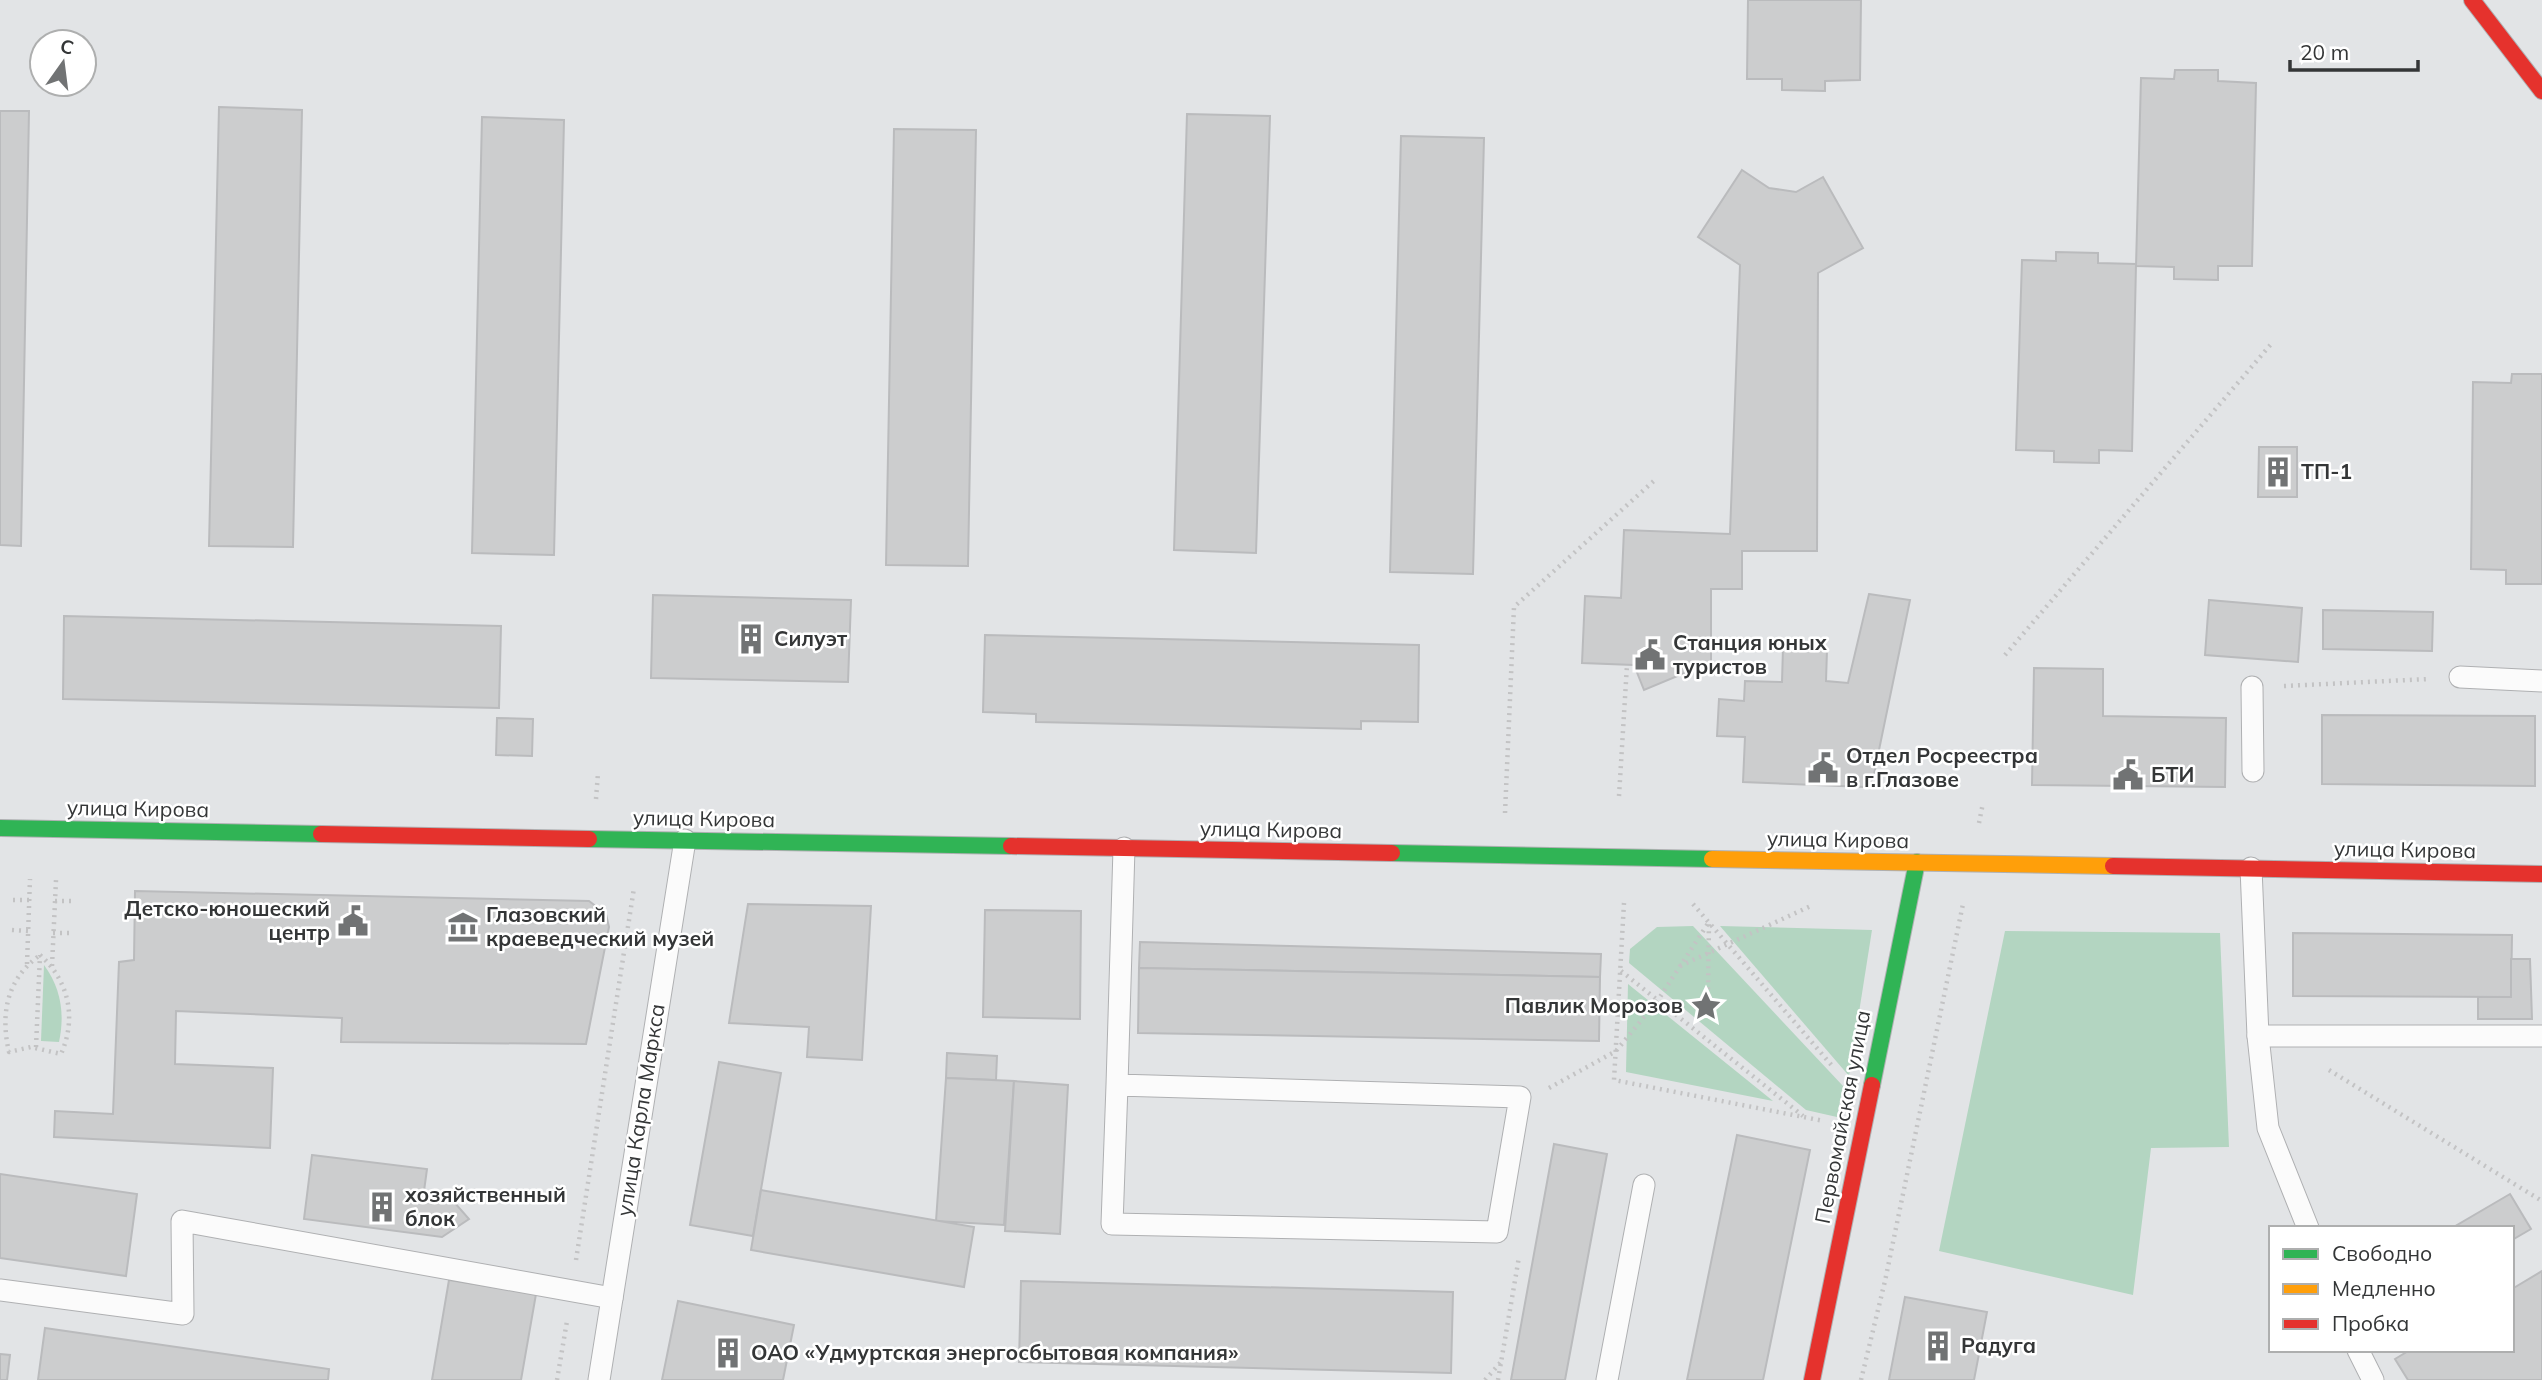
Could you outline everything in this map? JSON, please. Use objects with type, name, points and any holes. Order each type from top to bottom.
[{"type":"main road","points":[[2472,0],[2542,90]]},
{"type":"main road","name":"улица Кирова","points":[[0,828],[2542,874]]},
{"type":"main road","name":"Первомайская улица","points":[[1812,1380],[1917,862]]},
{"type":"lane","points":[[2460,677],[2542,681]]},
{"type":"lane","points":[[2252,688],[2253,771]]},
{"type":"lane","name":"улица Карла Маркса","points":[[599,1380],[685,840]]},
{"type":"lane","points":[[1117,1085],[1520,1097],[1497,1232],[1112,1224],[1124,848]]},
{"type":"lane","points":[[2251,868],[2258,1036],[2267,1128],[2307,1226]]},
{"type":"lane","points":[[2258,1036],[2542,1036]]},
{"type":"lane","points":[[1608,1380],[1644,1185]]},
{"type":"lane","points":[[0,1290],[183,1314],[182,1221],[612,1298]]},
{"type":"lane","points":[[2359,1352],[2373,1380]]},
{"type":"path","points":[[2005,655],[2272,343]]},
{"type":"path","points":[[1507,790],[1514,607],[1656,479]]},
{"type":"path","points":[[1619,796],[1627,665]]},
{"type":"path","points":[[2252,688],[2460,677]]},
{"type":"path","points":[[1861,1380],[1973,863],[1983,803]]},
{"type":"path","points":[[27,965],[30,879]]},
{"type":"path","points":[[51,967],[56,880]]},
{"type":"path","points":[[558,1380],[634,888]]},
{"type":"path","points":[[13,900],[30,900]]},
{"type":"path","points":[[55,901],[72,901]]},
{"type":"path","points":[[1624,903],[1614,1080],[1829,1122]]},
{"type":"path","points":[[1693,904],[1841,1076]]},
{"type":"path","points":[[1680,966],[1812,905]]},
{"type":"path","points":[[1707,991],[1709,922]]},
{"type":"path","points":[[1520,1097],[1545,1090],[1616,1051],[1658,1000],[1709,922]]},
{"type":"path","points":[[12,930],[28,932]]},
{"type":"path","points":[[53,933],[72,933]]},
{"type":"path","points":[[40,955],[51,967],[67,997],[69,1033],[61,1054],[36,1047],[9,1052],[4,1037],[6,1000],[16,978],[40,955]]},
{"type":"path","points":[[36,1047],[40,955]]},
{"type":"path","points":[[1620,971],[1804,1117]]},
{"type":"path","points":[[2319,1064],[2542,1201]]},
{"type":"path","points":[[1485,1380],[1503,1360]]},
{"type":"green space","points":[[1693,926],[1843,1086],[1837,1117],[1806,1110],[1629,963],[1630,949],[1657,927]]},
{"type":"green space","points":[[1720,926],[1872,930],[1849,1076]]},
{"type":"green space","points":[[2005,931],[2220,933],[2229,1147],[2151,1148],[2133,1295],[1939,1251]]},
{"type":"green space","points":[[44,965],[58,992],[60,1002],[62,1021],[59,1042],[41,1041]]},
{"type":"green space","points":[[1628,984],[1773,1101],[1626,1072]]},
{"type":"building","points":[[1748,0],[1861,0],[1860,80],[1825,81],[1825,91],[1782,90],[1782,79],[1747,79]]},
{"type":"building","points":[[2175,70],[2218,70],[2218,81],[2256,83],[2252,266],[2218,266],[2218,280],[2174,279],[2174,267],[2136,266],[2141,78],[2174,79]]},
{"type":"building","points":[[219,107],[302,110],[293,547],[209,546]]},
{"type":"building","points":[[0,111],[29,111],[21,546],[0,545]]},
{"type":"building","points":[[1187,114],[1270,116],[1256,553],[1174,550]]},
{"type":"building","points":[[482,117],[564,120],[554,555],[472,553]]},
{"type":"building","points":[[894,129],[976,130],[968,566],[886,565]]},
{"type":"building","points":[[1401,136],[1484,138],[1473,574],[1390,572]]},
{"type":"building","points":[[1742,170],[1769,188],[1796,192],[1823,177],[1863,248],[1818,273],[1817,551],[1742,551],[1742,589],[1711,589],[1711,662],[1644,690],[1634,665],[1582,663],[1585,596],[1621,598],[1624,530],[1730,534],[1740,265],[1698,237]]},
{"type":"building","points":[[2056,252],[2098,253],[2098,263],[2136,264],[2132,451],[2099,450],[2099,463],[2054,462],[2054,451],[2016,450],[2022,260],[2056,261]]},
{"type":"building","points":[[2512,374],[2542,374],[2542,584],[2506,584],[2506,570],[2471,569],[2473,382],[2511,383]]},
{"type":"building","name":"ТП-1","points":[[2259,447],[2297,447],[2297,497],[2258,497]]},
{"type":"building","points":[[1869,594],[1910,600],[1873,779],[1865,787],[1743,782],[1745,737],[1717,736],[1719,699],[1744,701],[1745,681],[1782,682],[1783,648],[1827,650],[1826,681],[1848,683]]},
{"type":"building","name":"Силуэт","points":[[653,595],[851,600],[848,682],[651,678]]},
{"type":"building","points":[[2209,600],[2302,608],[2298,662],[2205,655]]},
{"type":"building","points":[[2323,610],[2433,612],[2432,651],[2323,649]]},
{"type":"building","points":[[64,616],[501,626],[499,708],[63,699]]},
{"type":"building","points":[[985,635],[1419,645],[1418,722],[1361,721],[1361,729],[1036,722],[1036,714],[983,712]]},
{"type":"building","points":[[2034,668],[2103,669],[2103,716],[2226,718],[2225,787],[2032,785]]},
{"type":"building","points":[[2322,715],[2535,716],[2535,786],[2322,784]]},
{"type":"building","points":[[497,718],[533,719],[532,756],[496,755]]},
{"type":"building","points":[[135,891],[589,901],[606,914],[609,927],[586,1044],[341,1042],[342,1018],[176,1011],[175,1064],[273,1068],[270,1148],[54,1137],[55,1111],[113,1114],[119,962],[134,960]]},
{"type":"building","points":[[748,904],[871,906],[862,1060],[807,1057],[809,1027],[729,1023]]},
{"type":"building","points":[[985,910],[1081,911],[1080,1019],[983,1017]]},
{"type":"building","points":[[2293,933],[2512,935],[2511,997],[2293,996]]},
{"type":"building","points":[[1140,942],[1601,954],[1600,977],[1139,968]]},
{"type":"building","points":[[2511,959],[2530,959],[2532,1019],[2478,1019],[2478,997],[2511,997]]},
{"type":"building","points":[[1139,968],[1600,977],[1599,1041],[1138,1033]]},
{"type":"building","points":[[947,1053],[997,1056],[996,1080],[946,1078]]},
{"type":"building","points":[[719,1062],[781,1073],[753,1236],[690,1225]]},
{"type":"building","points":[[946,1078],[1014,1081],[1004,1225],[936,1221]]},
{"type":"building","points":[[1014,1081],[1068,1085],[1060,1234],[1005,1231]]},
{"type":"building","points":[[1737,1135],[1810,1150],[1763,1380],[1687,1380]]},
{"type":"building","points":[[1554,1144],[1607,1154],[1565,1380],[1511,1380]]},
{"type":"building","name":"хозяйственный блок","points":[[312,1155],[427,1169],[424,1191],[447,1194],[469,1219],[442,1237],[304,1219]]},
{"type":"building","points":[[0,1174],[137,1194],[126,1276],[0,1258]]},
{"type":"building","points":[[761,1190],[974,1227],[964,1287],[751,1250]]},
{"type":"building","points":[[2510,1194],[2531,1229],[2514,1239],[2514,1226],[2455,1226]]},
{"type":"building","points":[[2542,1271],[2542,1380],[2408,1380],[2395,1359],[2407,1352],[2514,1352],[2514,1288]]},
{"type":"building","points":[[449,1280],[536,1294],[521,1380],[432,1380]]},
{"type":"building","points":[[1021,1281],[1453,1292],[1451,1373],[1019,1362]]},
{"type":"building","name":"Радуга","points":[[1905,1297],[1987,1312],[1974,1380],[1889,1380]]},
{"type":"building","name":"ОАО «Удмуртская энергосбытовая компания»","points":[[678,1301],[794,1325],[783,1380],[662,1380]]},
{"type":"building","points":[[45,1328],[329,1369],[328,1380],[38,1380]]},
{"type":"building","points":[[0,1354],[10,1355],[7,1380],[0,1380]]},
{"type":"traffic: fast","points":[[0,828],[321,834]]},
{"type":"traffic: fast","points":[[589,839],[1011,846]]},
{"type":"traffic: fast","points":[[1392,853],[1712,859]]},
{"type":"traffic: fast","points":[[1872,1085],[1917,862]]},
{"type":"traffic: slow","points":[[1712,859],[2113,866]]},
{"type":"traffic: jam","points":[[2472,0],[2542,91]]},
{"type":"traffic: jam","points":[[321,834],[589,839]]},
{"type":"traffic: jam","points":[[1011,846],[1392,853]]},
{"type":"traffic: jam","points":[[2113,866],[2542,874]]},
{"type":"traffic: jam","points":[[1812,1380],[1872,1085]]},
{"type":"place","name":"ТП-1","points":[[2278,472]]},
{"type":"place","name":"Силуэт","points":[[751,639]]},
{"type":"place","name":"Станция юных туристов","points":[[1650,655]]},
{"type":"place","name":"Отдел Росреестра в г.Глазове","points":[[1823,768]]},
{"type":"place","name":"БТИ","points":[[2128,775]]},
{"type":"place","name":"Детско-юношеский центр","points":[[353,921]]},
{"type":"place","name":"Глазовский краеведческий музей","points":[[463,927]]},
{"type":"place","name":"Павлик Морозов","points":[[1706,1006]]},
{"type":"place","name":"хозяйственный блок","points":[[382,1207]]},
{"type":"place","name":"Радуга","points":[[1938,1346]]},
{"type":"place","name":"ОАО «Удмуртская энергосбытовая компания»","points":[[728,1353]]}]
